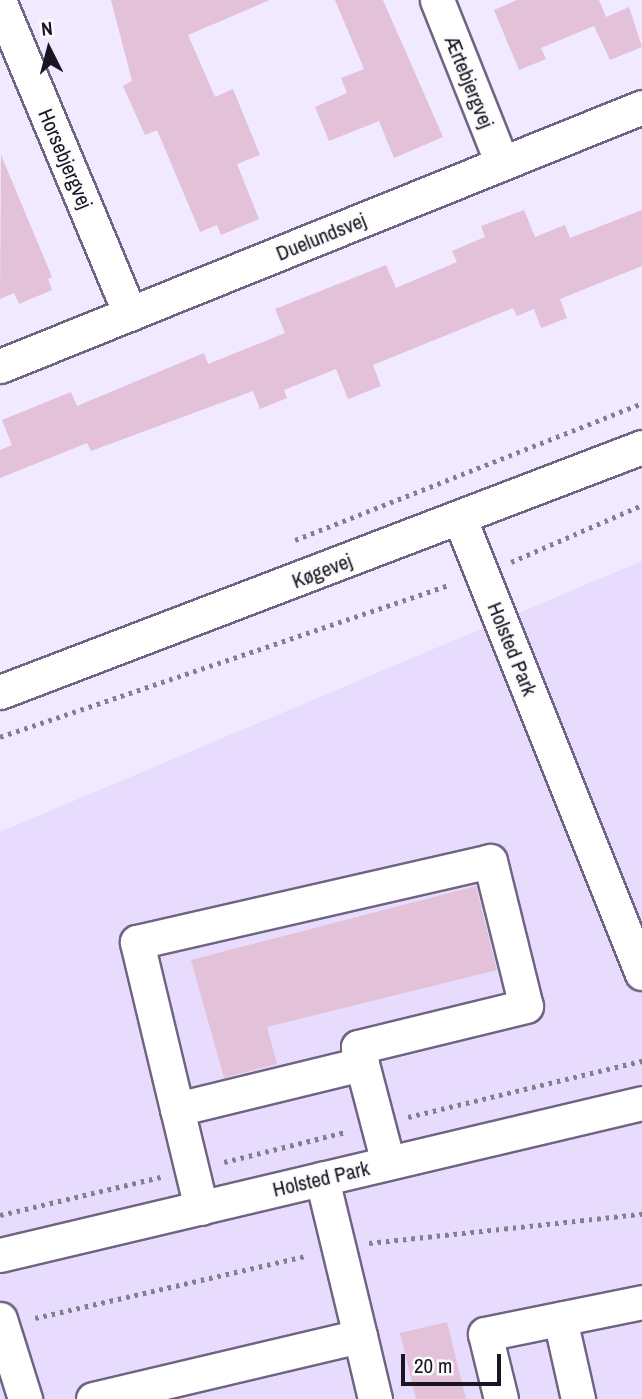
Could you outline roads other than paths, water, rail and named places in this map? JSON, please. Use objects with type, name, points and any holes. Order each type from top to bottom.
[{"type":"street","name":"Ærtebjergvej","points":[[437,0],[502,163]]},
{"type":"street","name":"Horsebjergvej","points":[[0,4],[130,314]]},
{"type":"street","name":"Duelundsvej","points":[[0,366],[642,107]]},
{"type":"street","name":"Køgevej","points":[[0,692],[460,519],[642,447]]},
{"type":"street","name":"Holsted Park","points":[[460,519],[642,973]]},
{"type":"street","points":[[201,1208],[137,942],[490,861],[526,1006],[358,1047],[388,1163]]},
{"type":"street","points":[[177,1109],[362,1064]]},
{"type":"street","name":"Holsted Park","points":[[0,1255],[642,1103]]},
{"type":"street","points":[[322,1179],[375,1399]]},
{"type":"street","points":[[501,1399],[485,1334],[642,1302]]},
{"type":"street","points":[[0,1319],[25,1399]]},
{"type":"street","points":[[560,1319],[578,1399]]},
{"type":"street","points":[[93,1399],[360,1336]]}]
